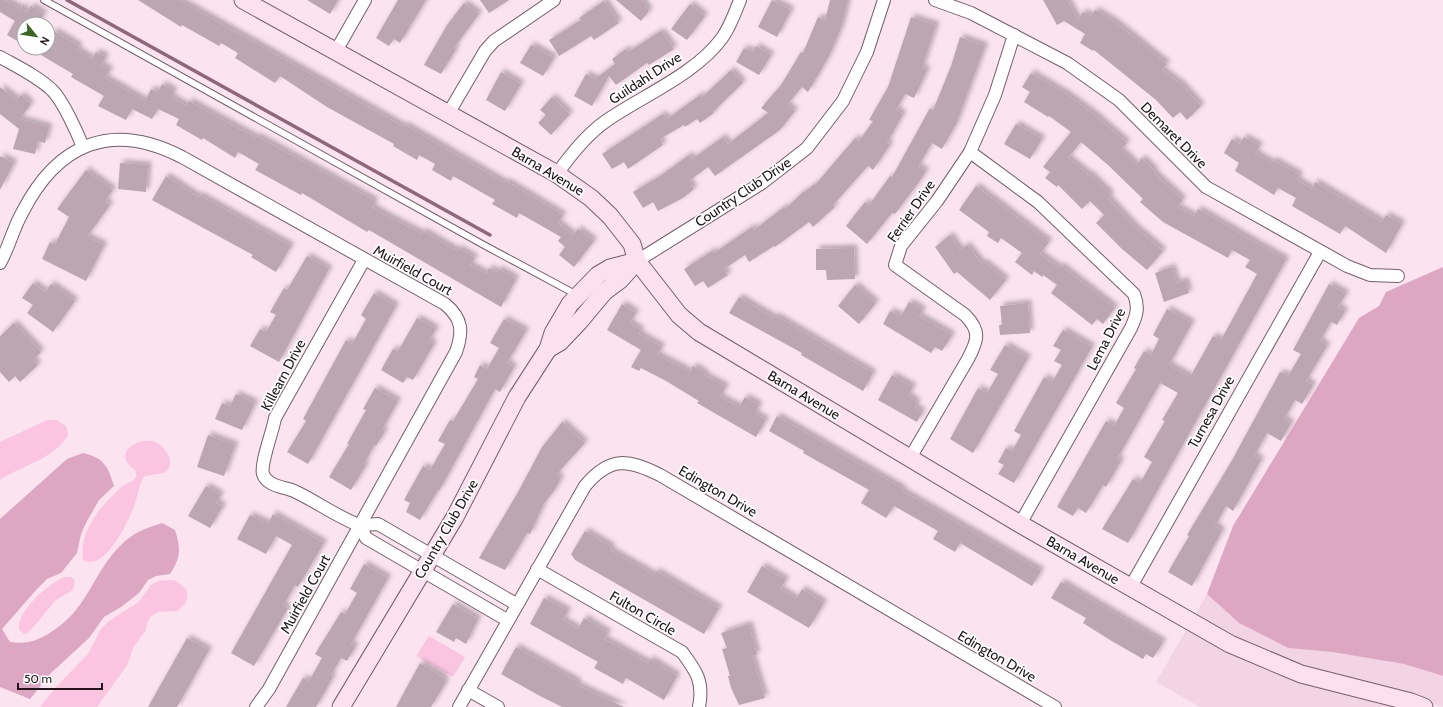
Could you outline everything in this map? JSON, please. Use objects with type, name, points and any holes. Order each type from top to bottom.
[{"type":"street","name":"Barna Avenue","points":[[243,0],[557,174],[591,198],[610,216],[632,244],[637,261],[679,315],[699,332],[1020,524],[1230,644],[1302,674],[1414,705]]},
{"type":"street","points":[[336,51],[365,0]]},
{"type":"street","points":[[448,114],[485,51],[494,41],[554,0]]},
{"type":"street","name":"Guildahl Drive","points":[[557,174],[576,148],[605,122],[686,71],[722,39],[734,17],[740,0]]},
{"type":"street","name":"Country Club Drive","points":[[548,349],[560,342],[604,292],[620,280],[637,261],[762,183],[807,148],[843,101],[867,52],[884,0]]},
{"type":"street","name":"Demaret Drive","points":[[936,0],[971,13],[1014,34],[1067,63],[1118,100],[1206,187],[1347,266],[1370,275],[1398,276]]},
{"type":"street","name":"Ferrier Drive","points":[[910,458],[968,359],[974,347],[977,335],[974,324],[965,315],[895,265],[901,246],[937,201],[970,152],[995,95],[1014,34]]},
{"type":"street","points":[[0,57],[33,75],[53,92],[77,131],[83,147]]},
{"type":"street","name":"Muirfield Court","points":[[0,263],[22,213],[38,188],[58,164],[72,153],[95,142],[116,139],[146,142],[162,147],[445,304],[454,312],[460,324],[461,339],[456,352],[269,689],[256,707]]},
{"type":"street","name":"Lema Drive","points":[[970,152],[1038,202],[1134,294],[1137,303],[1137,315],[1132,328],[1020,524]]},
{"type":"street","name":"Turnesa Drive","points":[[1130,588],[1320,252]]},
{"type":"street","name":"Killearn Drive","points":[[364,260],[275,418],[262,466],[265,479],[274,485],[298,493],[360,525],[378,524],[516,604]]},
{"type":"street","name":"Country Club Drive","points":[[341,707],[422,571],[427,553],[455,516],[517,397],[548,349],[553,334],[570,304],[598,275],[610,268],[637,261]]},
{"type":"street","name":"Edington Drive","points":[[459,707],[516,604],[585,486],[596,473],[610,465],[624,462],[639,465],[660,475],[1055,707]]},
{"type":"street","name":"Killearn Drive","points":[[360,525],[366,538],[507,620]]},
{"type":"street","name":"Fulton Circle","points":[[537,569],[682,652],[697,673],[701,695],[698,707]]},
{"type":"street","points":[[474,601],[484,586]]},
{"type":"street","points":[[468,690],[498,707]]},
{"type":"lane","points":[[44,0],[475,240],[579,295]]},
{"type":"shaded area","points":[[1443,267],[1443,676],[1404,664],[1332,652],[1288,648],[1239,623],[1207,594],[1233,526],[1359,318],[1379,306],[1386,292]]},
{"type":"shaded area","points":[[47,420],[56,420],[66,426],[68,435],[62,443],[47,456],[0,480],[0,442]]},
{"type":"shaded area","points":[[144,441],[154,441],[163,448],[170,460],[168,469],[163,473],[144,477],[140,484],[134,506],[127,523],[114,544],[107,552],[99,559],[91,562],[83,560],[82,549],[84,539],[94,518],[115,493],[136,477],[136,471],[128,463],[125,458],[125,454],[133,445]]},
{"type":"shaded area","points":[[83,453],[96,457],[104,464],[110,473],[114,486],[99,500],[87,521],[81,534],[77,553],[61,573],[47,579],[37,589],[2,629],[10,642],[21,643],[34,641],[61,625],[81,604],[110,557],[129,538],[150,527],[162,523],[175,530],[179,548],[178,558],[170,574],[156,576],[148,580],[139,593],[121,607],[104,617],[89,638],[51,673],[30,699],[0,687],[0,519],[67,459]]},
{"type":"shaded area","points":[[65,577],[71,577],[75,581],[73,590],[56,600],[29,632],[25,634],[20,631],[19,624],[27,608],[42,592],[58,580]]},
{"type":"shaded area","points":[[158,581],[176,581],[186,589],[186,602],[177,611],[158,612],[151,616],[147,623],[146,630],[134,646],[127,665],[97,707],[40,707],[57,686],[88,654],[101,629],[109,621],[139,602],[151,585]]},
{"type":"shaded area","points":[[1207,594],[1239,623],[1287,648],[1332,652],[1404,664],[1443,676],[1443,707],[1412,696],[1303,668],[1232,639],[1194,617]]},
{"type":"shaded area","points":[[1188,627],[1408,707],[1200,707],[1156,682]]},
{"type":"shaded area","points":[[429,636],[465,657],[453,677],[416,656]]},
{"type":"building","points":[[0,0],[5,0],[21,9],[24,4],[24,10],[27,12],[31,6],[44,14],[43,16],[16,16],[16,40],[7,35],[15,21],[0,12]]},
{"type":"building","points":[[138,0],[179,0],[404,127],[405,125],[505,183],[506,181],[563,215],[558,223],[573,235],[578,229],[594,241],[574,267],[559,255],[565,247],[558,241],[561,237],[519,213],[517,218],[492,204],[495,200],[453,176],[451,181],[432,170],[435,164],[419,155],[417,160],[393,146],[394,144],[327,107],[280,76],[275,83],[235,58],[238,53],[221,43],[219,46],[182,25],[181,27]]},
{"type":"building","points":[[307,0],[338,0],[330,14]]},
{"type":"building","points":[[398,0],[426,0],[400,43],[394,39],[389,46],[376,38]]},
{"type":"building","points":[[480,0],[509,0],[489,13]]},
{"type":"building","points":[[616,0],[642,0],[649,11],[641,21]]},
{"type":"building","points":[[772,0],[791,10],[777,37],[758,27]]},
{"type":"building","points":[[830,0],[848,0],[841,28],[829,56],[808,92],[802,87],[787,105],[795,111],[780,130],[715,176],[708,167],[689,181],[694,189],[683,198],[658,211],[653,202],[643,208],[633,192],[660,176],[689,155],[692,159],[723,137],[728,144],[768,113],[761,108],[781,85],[801,52],[803,53],[818,17],[825,20]]},
{"type":"building","points":[[1043,0],[1067,0],[1078,20],[1083,12],[1091,16],[1095,10],[1115,22],[1167,64],[1162,70],[1182,85],[1201,106],[1187,120],[1180,112],[1173,118],[1156,100],[1094,50],[1093,51],[1080,43],[1085,34],[1064,21],[1057,25]]},
{"type":"building","points":[[604,1],[619,23],[594,40],[591,36],[559,56],[549,40],[581,20],[579,18]]},
{"type":"building","points":[[464,3],[479,14],[454,48],[456,49],[441,74],[424,65],[447,25]]},
{"type":"building","points":[[690,4],[705,16],[687,40],[671,29]]},
{"type":"building","points":[[911,17],[936,25],[922,68],[927,70],[914,98],[905,94],[896,110],[903,114],[887,143],[890,145],[873,170],[868,166],[833,205],[835,207],[813,227],[809,222],[775,247],[774,246],[749,262],[745,255],[724,269],[728,275],[708,288],[703,281],[695,286],[684,269],[712,251],[714,253],[752,227],[754,230],[784,207],[785,209],[804,191],[805,192],[814,184],[815,185],[855,138],[859,141],[873,121],[869,120],[888,87]]},
{"type":"building","points":[[56,32],[79,46],[77,50],[92,59],[96,52],[106,57],[101,65],[110,70],[105,78],[145,101],[151,89],[158,92],[162,84],[174,91],[171,97],[187,106],[189,101],[256,138],[257,136],[375,201],[372,207],[389,217],[422,234],[423,231],[457,251],[458,248],[475,258],[470,265],[486,274],[489,268],[497,272],[499,269],[516,279],[501,307],[369,230],[367,232],[302,193],[301,195],[255,170],[259,164],[238,152],[235,158],[203,138],[202,140],[176,125],[179,119],[158,109],[152,119],[132,109],[126,120],[98,106],[104,96],[71,77],[73,74],[43,56],[56,56]]},
{"type":"building","points":[[659,32],[662,32],[674,49],[649,65],[647,63],[616,85],[609,76],[592,106],[574,96],[586,74],[595,79],[615,64],[612,59],[626,49],[628,52]]},
{"type":"building","points":[[960,37],[985,46],[956,124],[942,149],[932,143],[918,167],[926,171],[919,182],[895,214],[892,213],[867,244],[846,226],[865,202],[869,205],[890,176],[892,177],[930,108],[933,110],[951,66]]},
{"type":"building","points":[[531,45],[554,58],[543,76],[520,63]]},
{"type":"building","points":[[756,46],[771,55],[759,75],[736,62],[744,48],[753,52]]},
{"type":"building","points":[[731,70],[743,83],[713,112],[714,113],[700,123],[697,119],[685,127],[684,125],[660,139],[663,145],[628,169],[624,162],[612,169],[602,154],[663,114],[667,119],[700,95],[702,97]]},
{"type":"building","points":[[501,72],[521,84],[505,111],[486,100]]},
{"type":"building","points":[[1031,73],[1068,95],[1095,115],[1127,143],[1121,150],[1136,165],[1142,158],[1155,171],[1154,173],[1183,200],[1177,207],[1194,216],[1198,209],[1286,260],[1128,543],[1102,529],[1133,479],[1140,483],[1152,462],[1144,457],[1165,421],[1162,420],[1178,393],[1160,383],[1117,459],[1121,461],[1106,487],[1103,485],[1086,513],[1078,508],[1073,516],[1057,507],[1106,421],[1114,426],[1124,408],[1116,403],[1136,369],[1134,368],[1144,351],[1151,355],[1159,339],[1153,335],[1167,309],[1192,323],[1169,365],[1190,377],[1213,336],[1221,340],[1257,274],[1245,267],[1250,260],[1232,250],[1228,258],[1163,222],[1140,202],[1143,199],[1108,165],[1081,142],[1068,158],[1089,175],[1090,174],[1111,195],[1108,198],[1135,227],[1163,251],[1147,270],[1122,249],[1096,223],[1104,215],[1090,201],[1082,209],[1058,185],[1057,187],[1045,178],[1050,172],[1043,167],[1071,132],[1049,116],[1048,117],[1024,102],[1030,92],[1022,87]]},
{"type":"building","points":[[0,87],[17,100],[21,95],[31,104],[20,119],[49,127],[45,143],[38,141],[35,154],[13,149],[19,129],[0,114]]},
{"type":"building","points":[[552,97],[570,114],[551,135],[538,123],[546,115],[540,110]]},
{"type":"building","points":[[1016,124],[1042,139],[1030,159],[1004,144]]},
{"type":"building","points":[[1244,137],[1260,146],[1255,153],[1272,163],[1273,160],[1300,175],[1297,180],[1312,189],[1315,182],[1382,222],[1386,215],[1402,224],[1386,253],[1345,226],[1340,234],[1292,206],[1296,198],[1278,188],[1274,195],[1235,171],[1239,163],[1224,153],[1232,139],[1240,144]]},
{"type":"building","points":[[0,156],[14,163],[0,190]]},
{"type":"building","points":[[120,163],[148,165],[146,192],[118,189]]},
{"type":"building","points":[[86,170],[113,190],[105,201],[110,205],[87,237],[104,245],[86,281],[42,259],[50,242],[55,244],[69,217],[57,209]]},
{"type":"building","points":[[166,176],[198,197],[199,195],[291,246],[276,272],[251,257],[253,255],[152,200]]},
{"type":"building","points":[[976,186],[1049,242],[1040,254],[1059,268],[1060,265],[1115,308],[1103,324],[1097,319],[1092,325],[1051,293],[1057,285],[1043,275],[1042,277],[1034,271],[1032,275],[1015,262],[1022,253],[1001,238],[998,243],[987,236],[989,232],[959,210]]},
{"type":"building","points":[[950,235],[960,250],[967,245],[982,264],[984,262],[1006,280],[990,300],[957,272],[954,274],[935,247]]},
{"type":"building","points":[[854,248],[855,279],[827,280],[826,270],[816,270],[816,249]]},
{"type":"building","points":[[307,256],[329,269],[279,362],[250,346],[260,329],[266,332],[276,315],[270,312],[284,288],[287,290]]},
{"type":"building","points":[[1172,267],[1177,283],[1185,280],[1189,293],[1164,302],[1155,273]]},
{"type":"building","points":[[33,283],[45,292],[51,284],[75,301],[53,332],[27,313],[33,305],[22,298]]},
{"type":"building","points":[[1329,284],[1346,294],[1338,307],[1345,311],[1337,325],[1331,322],[1320,341],[1327,346],[1306,381],[1313,385],[1302,404],[1295,400],[1284,419],[1291,423],[1281,441],[1267,433],[1254,456],[1261,460],[1233,511],[1226,506],[1215,526],[1222,531],[1192,586],[1168,572],[1189,536],[1187,535],[1231,462],[1280,372],[1288,376],[1301,354],[1293,350]]},
{"type":"building","points":[[855,285],[876,303],[859,324],[838,306]]},
{"type":"building","points":[[374,293],[396,306],[308,464],[287,452],[306,421],[303,419],[346,340],[352,344],[366,319],[361,315]]},
{"type":"building","points":[[739,297],[774,318],[776,316],[873,373],[863,391],[801,355],[802,353],[729,313]]},
{"type":"building","points":[[909,302],[923,310],[919,316],[952,335],[942,351],[935,347],[931,353],[883,324],[890,311],[901,316]]},
{"type":"building","points":[[1028,303],[1030,333],[1000,335],[999,325],[1002,325],[1000,306]]},
{"type":"building","points":[[622,304],[636,313],[630,323],[641,330],[639,334],[662,347],[657,355],[690,372],[693,366],[705,373],[704,375],[726,387],[720,397],[739,407],[745,397],[759,405],[755,414],[766,420],[756,437],[697,403],[699,401],[666,381],[641,368],[639,371],[631,367],[641,350],[607,330]]},
{"type":"building","points":[[417,318],[436,329],[429,341],[434,344],[413,380],[407,377],[403,383],[381,370],[393,349],[398,351]]},
{"type":"building","points":[[504,319],[526,331],[507,363],[514,367],[500,392],[495,389],[439,491],[438,490],[420,520],[406,512],[410,503],[404,500],[423,466],[430,470],[445,444],[438,441],[450,420],[453,421],[478,379],[474,377],[480,365],[487,369],[499,348],[490,343]]},
{"type":"building","points":[[14,323],[41,352],[33,360],[38,365],[20,382],[15,376],[9,382],[0,372],[0,336]]},
{"type":"building","points":[[1063,330],[1092,347],[1014,483],[998,474],[1004,465],[998,462],[1006,448],[1012,451],[1021,435],[1014,431],[1044,377],[1052,382],[1062,365],[1054,361],[1061,350],[1053,346]]},
{"type":"building","points":[[1005,345],[1028,358],[973,453],[950,439],[978,388],[987,393],[998,374],[990,370]]},
{"type":"building","points":[[892,375],[913,387],[908,396],[917,402],[915,407],[922,412],[917,422],[878,400]]},
{"type":"building","points":[[375,388],[398,401],[382,430],[385,431],[376,446],[374,445],[364,464],[366,465],[351,490],[329,477],[349,444],[347,444],[366,410],[363,409]]},
{"type":"building","points":[[236,394],[255,403],[242,430],[215,419],[222,403],[230,406]]},
{"type":"building","points":[[777,416],[903,489],[902,491],[1041,571],[1032,586],[960,543],[955,552],[933,539],[938,531],[894,506],[886,518],[861,503],[869,490],[803,453],[804,451],[769,431]]},
{"type":"building","points":[[562,422],[585,443],[556,475],[561,478],[554,491],[545,501],[530,534],[527,533],[505,570],[479,558],[518,492],[542,447]]},
{"type":"building","points":[[208,435],[235,445],[224,476],[197,467]]},
{"type":"building","points":[[206,486],[221,495],[216,503],[223,506],[210,528],[188,516]]},
{"type":"building","points":[[273,514],[324,543],[298,587],[295,585],[283,606],[288,608],[254,666],[231,653],[292,545],[276,536],[266,554],[237,539],[250,515],[268,524]]},
{"type":"building","points":[[585,531],[612,547],[610,550],[654,575],[656,571],[719,608],[704,634],[575,560],[571,554]]},
{"type":"building","points":[[364,564],[388,578],[351,644],[355,647],[347,661],[341,658],[331,675],[333,677],[316,707],[286,707],[303,678],[309,681],[322,658],[315,654],[341,612],[345,614],[357,593],[350,589]]},
{"type":"building","points":[[762,566],[786,580],[780,589],[796,599],[802,589],[824,603],[809,628],[747,592]]},
{"type":"building","points":[[1061,582],[1163,642],[1153,658],[1146,654],[1143,659],[1110,640],[1083,623],[1086,618],[1051,598]]},
{"type":"building","points":[[544,598],[568,611],[563,620],[578,629],[584,618],[608,633],[604,639],[648,663],[650,659],[677,676],[664,700],[626,678],[623,684],[594,668],[598,662],[530,624]]},
{"type":"building","points":[[453,604],[478,619],[466,644],[456,638],[454,642],[436,632]]},
{"type":"building","points":[[749,624],[757,655],[752,656],[765,698],[739,705],[731,688],[728,676],[730,676],[722,649],[727,648],[721,633]]},
{"type":"building","points":[[187,638],[209,650],[177,707],[148,707]]},
{"type":"building","points":[[516,647],[578,682],[577,685],[624,707],[562,707],[538,695],[501,674]]},
{"type":"building","points":[[420,663],[445,678],[443,680],[446,682],[431,707],[396,707]]},
{"type":"waterway","points":[[67,0],[490,235]]}]
